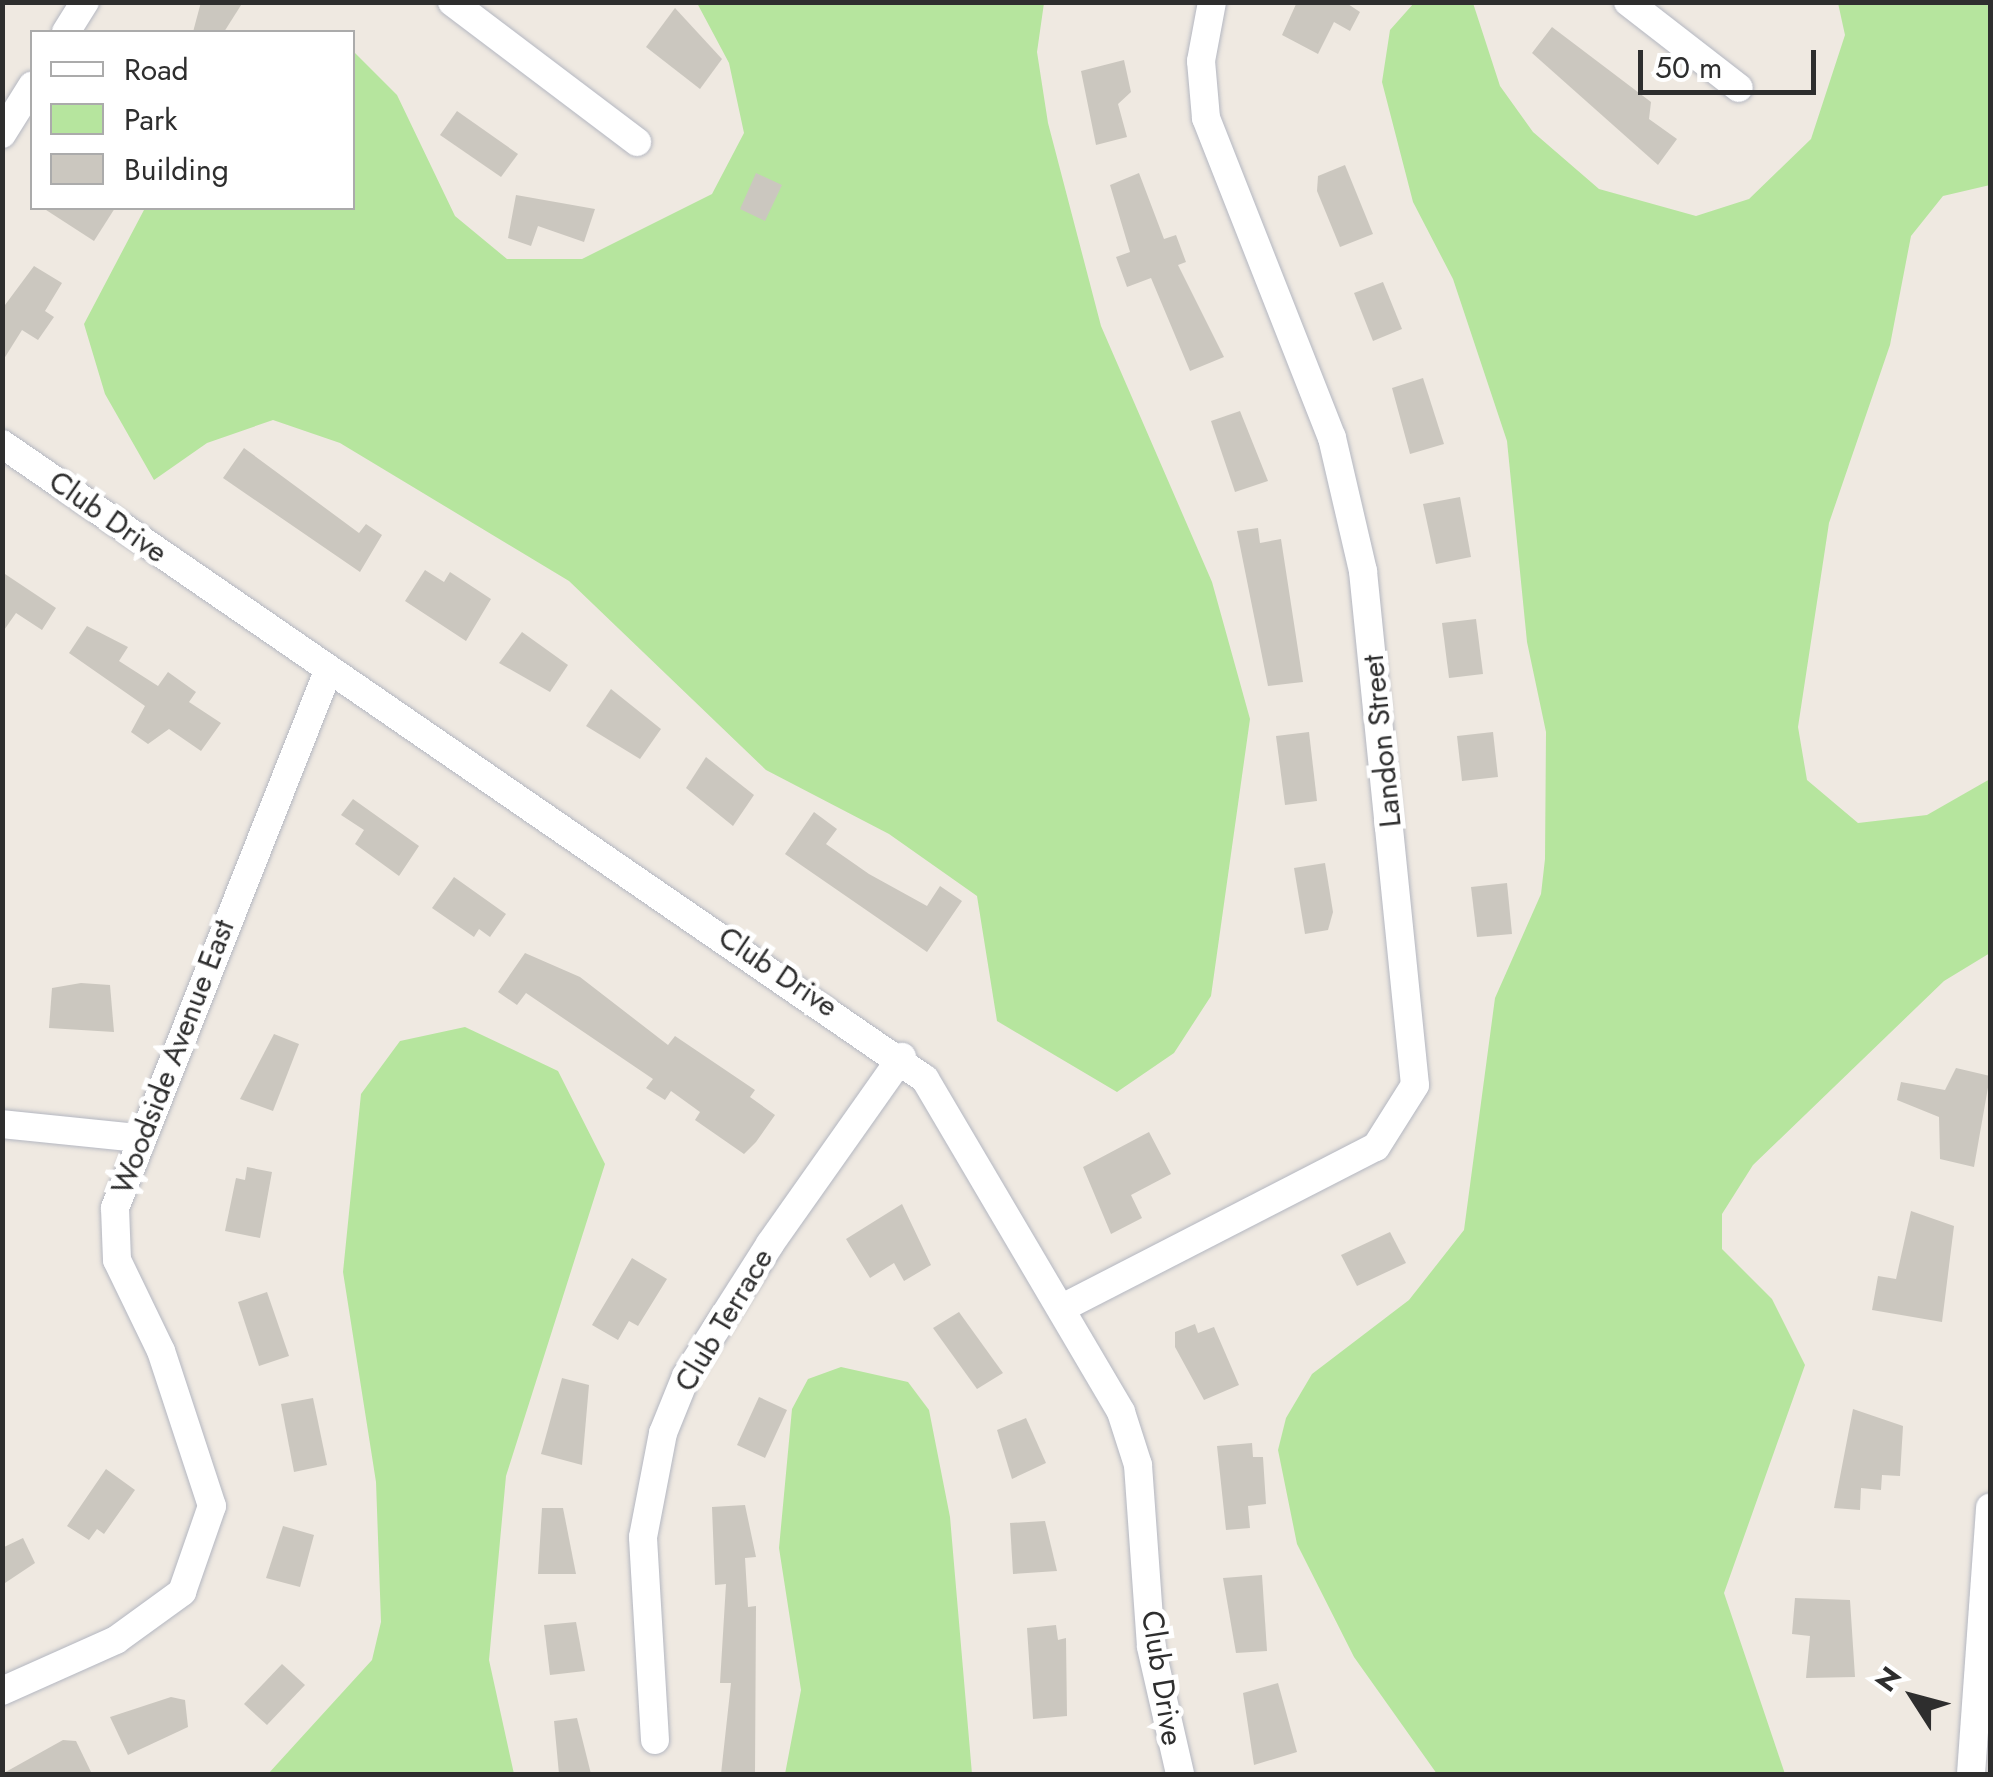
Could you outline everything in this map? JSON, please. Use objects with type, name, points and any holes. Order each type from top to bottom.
[{"type":"street","points":[[67,30],[85,2]]},
{"type":"street","points":[[452,2],[637,142]]},
{"type":"street","name":"Landon Street","points":[[1066,1306],[1376,1147],[1408,1110],[1415,1084],[1363,571],[1332,438],[1206,118],[1201,61],[1212,2]]},
{"type":"street","points":[[1628,2],[1740,88]]},
{"type":"street","points":[[2,134],[30,89]]},
{"type":"street","name":"Club Drive","points":[[2,444],[328,671],[902,1057],[946,1106],[1066,1306],[1138,1465],[1151,1647],[1180,1774]]},
{"type":"street","name":"Woodside Avenue East","points":[[2,1691],[116,1640],[182,1592],[212,1506],[161,1352],[117,1260],[115,1208],[137,1138],[328,671]]},
{"type":"street","name":"Club Terrace","points":[[655,1740],[643,1538],[663,1433],[686,1376],[770,1244],[902,1057]]},
{"type":"street","points":[[2,1124],[137,1138]]},
{"type":"street","points":[[1971,1774],[1990,1508]]},
{"type":"green space","points":[[697,3],[1044,3],[1037,52],[1048,123],[1101,326],[1212,582],[1250,719],[1211,996],[1174,1053],[1117,1092],[997,1021],[977,896],[889,834],[766,770],[569,581],[340,443],[273,420],[207,443],[154,480],[105,394],[84,324],[144,210],[355,210],[355,53],[397,95],[455,216],[507,259],[582,259],[712,194],[744,133],[729,63]]},
{"type":"green space","points":[[1414,3],[1473,3],[1500,86],[1533,132],[1599,189],[1696,216],[1749,199],[1811,139],[1845,35],[1838,3],[1990,3],[1990,185],[1943,196],[1911,236],[1890,345],[1829,523],[1798,727],[1807,780],[1858,823],[1927,815],[1990,779],[1990,953],[1944,981],[1753,1165],[1722,1214],[1722,1249],[1772,1299],[1805,1365],[1724,1593],[1785,1774],[1437,1774],[1354,1657],[1297,1544],[1278,1450],[1286,1418],[1312,1374],[1409,1300],[1464,1230],[1495,998],[1541,894],[1545,859],[1546,732],[1527,642],[1507,441],[1453,279],[1413,202],[1382,82],[1390,30]]},
{"type":"green space","points":[[465,1027],[558,1071],[605,1164],[506,1476],[489,1660],[514,1774],[268,1774],[372,1660],[381,1622],[376,1482],[343,1272],[361,1094],[400,1041]]},
{"type":"green space","points":[[841,1367],[908,1382],[929,1410],[950,1517],[972,1774],[785,1774],[801,1690],[779,1548],[792,1409],[808,1379]]},
{"type":"building","points":[[201,2],[243,2],[225,30],[194,30]]},
{"type":"building","points":[[1297,2],[1345,2],[1360,12],[1350,31],[1334,22],[1318,54],[1282,35]]},
{"type":"building","points":[[675,8],[722,59],[700,89],[646,47]]},
{"type":"building","points":[[1552,27],[1651,102],[1649,119],[1677,139],[1658,165],[1532,53]]},
{"type":"building","points":[[1124,60],[1131,92],[1118,104],[1127,137],[1096,145],[1081,71]]},
{"type":"building","points":[[457,111],[518,154],[501,177],[440,135]]},
{"type":"building","points":[[1345,165],[1373,234],[1340,247],[1317,191],[1318,176]]},
{"type":"building","points":[[756,173],[782,185],[765,221],[740,209]]},
{"type":"building","points":[[1139,173],[1164,239],[1176,235],[1186,262],[1178,265],[1224,357],[1190,371],[1151,278],[1127,287],[1116,257],[1130,252],[1110,185]]},
{"type":"building","points":[[516,195],[595,209],[584,242],[538,226],[531,246],[508,238]]},
{"type":"building","points":[[46,210],[114,210],[94,241]]},
{"type":"building","points":[[34,266],[62,283],[45,311],[54,317],[38,340],[22,330],[2,362],[2,309]]},
{"type":"building","points":[[1383,282],[1402,329],[1373,341],[1354,293]]},
{"type":"building","points":[[1423,378],[1444,444],[1410,454],[1392,388]]},
{"type":"building","points":[[1240,411],[1268,481],[1235,492],[1211,421]]},
{"type":"building","points":[[244,448],[359,533],[366,524],[382,535],[360,572],[223,478]]},
{"type":"building","points":[[1460,497],[1471,557],[1436,564],[1423,504]]},
{"type":"building","points":[[1258,528],[1260,543],[1281,539],[1303,682],[1268,686],[1237,531]]},
{"type":"building","points":[[425,570],[444,582],[450,572],[491,599],[466,641],[405,601]]},
{"type":"building","points":[[2,572],[56,608],[42,630],[16,613],[2,633]]},
{"type":"building","points":[[1476,619],[1483,674],[1449,678],[1442,623]]},
{"type":"building","points":[[87,626],[128,647],[119,661],[158,686],[168,672],[196,692],[189,702],[221,723],[201,751],[169,729],[148,744],[131,732],[145,706],[69,653]]},
{"type":"building","points":[[522,632],[568,665],[550,692],[499,663]]},
{"type":"building","points":[[611,689],[661,729],[640,759],[586,726]]},
{"type":"building","points":[[1309,732],[1317,801],[1285,805],[1276,736]]},
{"type":"building","points":[[1493,732],[1498,777],[1462,781],[1457,736]]},
{"type":"building","points":[[706,757],[754,795],[733,826],[686,788]]},
{"type":"building","points":[[353,799],[419,846],[399,876],[355,844],[364,830],[341,815]]},
{"type":"building","points":[[814,812],[837,829],[826,844],[869,874],[927,906],[940,886],[962,901],[927,952],[785,854]]},
{"type":"building","points":[[1325,863],[1333,912],[1328,930],[1305,934],[1294,868]]},
{"type":"building","points":[[454,877],[506,914],[490,937],[479,929],[474,937],[432,908]]},
{"type":"building","points":[[1507,883],[1512,934],[1477,937],[1471,887]]},
{"type":"building","points":[[525,953],[580,977],[668,1045],[675,1036],[755,1090],[750,1097],[775,1115],[756,1142],[744,1154],[695,1120],[700,1112],[671,1091],[665,1100],[646,1088],[653,1079],[526,993],[517,1005],[498,992]]},
{"type":"building","points":[[81,983],[110,985],[114,1032],[49,1028],[52,988]]},
{"type":"building","points":[[274,1034],[299,1044],[273,1111],[240,1099]]},
{"type":"building","points":[[1956,1068],[1990,1076],[1974,1167],[1940,1159],[1939,1117],[1897,1100],[1901,1082],[1945,1090]]},
{"type":"building","points":[[1149,1132],[1171,1174],[1131,1195],[1142,1218],[1111,1234],[1083,1167]]},
{"type":"building","points":[[247,1167],[272,1172],[260,1238],[225,1231],[236,1178],[245,1180]]},
{"type":"building","points":[[902,1204],[931,1265],[904,1281],[894,1263],[870,1278],[846,1239]]},
{"type":"building","points":[[1911,1211],[1954,1226],[1942,1322],[1872,1310],[1878,1276],[1896,1279]]},
{"type":"building","points":[[1390,1232],[1406,1263],[1357,1286],[1341,1255]]},
{"type":"building","points":[[632,1258],[667,1279],[638,1326],[629,1321],[618,1340],[592,1325]]},
{"type":"building","points":[[267,1292],[289,1356],[259,1366],[238,1302]]},
{"type":"building","points":[[959,1312],[1003,1373],[977,1389],[933,1328]]},
{"type":"building","points":[[1195,1324],[1198,1333],[1214,1327],[1239,1385],[1204,1400],[1175,1347],[1175,1332]]},
{"type":"building","points":[[562,1378],[589,1385],[582,1465],[541,1454]]},
{"type":"building","points":[[759,1397],[787,1410],[765,1458],[737,1445]]},
{"type":"building","points":[[313,1398],[327,1465],[294,1472],[281,1404]]},
{"type":"building","points":[[1853,1409],[1903,1426],[1900,1476],[1882,1475],[1881,1490],[1861,1488],[1860,1510],[1834,1508]]},
{"type":"building","points":[[1026,1418],[1046,1463],[1012,1479],[997,1430]]},
{"type":"building","points":[[1252,1443],[1253,1457],[1263,1457],[1266,1504],[1248,1506],[1250,1528],[1226,1530],[1217,1446]]},
{"type":"building","points":[[106,1469],[135,1490],[104,1534],[97,1529],[89,1540],[67,1526]]},
{"type":"building","points":[[745,1505],[756,1557],[745,1558],[748,1607],[756,1606],[755,1774],[721,1774],[731,1683],[720,1683],[726,1584],[715,1585],[712,1507]]},
{"type":"building","points":[[542,1508],[563,1508],[576,1574],[538,1574]]},
{"type":"building","points":[[1045,1521],[1057,1571],[1013,1574],[1010,1523]]},
{"type":"building","points":[[283,1526],[314,1535],[300,1587],[266,1578]]},
{"type":"building","points":[[23,1538],[35,1563],[2,1585],[2,1548]]},
{"type":"building","points":[[1262,1575],[1267,1651],[1236,1653],[1223,1578]]},
{"type":"building","points":[[1795,1598],[1850,1600],[1855,1677],[1806,1678],[1810,1636],[1792,1634]]},
{"type":"building","points":[[576,1622],[585,1671],[550,1675],[544,1625]]},
{"type":"building","points":[[1056,1625],[1058,1640],[1066,1638],[1067,1716],[1033,1719],[1027,1628]]},
{"type":"building","points":[[282,1664],[305,1685],[267,1725],[244,1704]]},
{"type":"building","points":[[1278,1683],[1297,1752],[1254,1765],[1243,1693]]},
{"type":"building","points":[[171,1697],[185,1700],[188,1727],[128,1755],[110,1717]]},
{"type":"building","points":[[577,1718],[591,1774],[559,1774],[554,1721]]},
{"type":"building","points":[[63,1740],[76,1741],[92,1774],[2,1774]]}]
